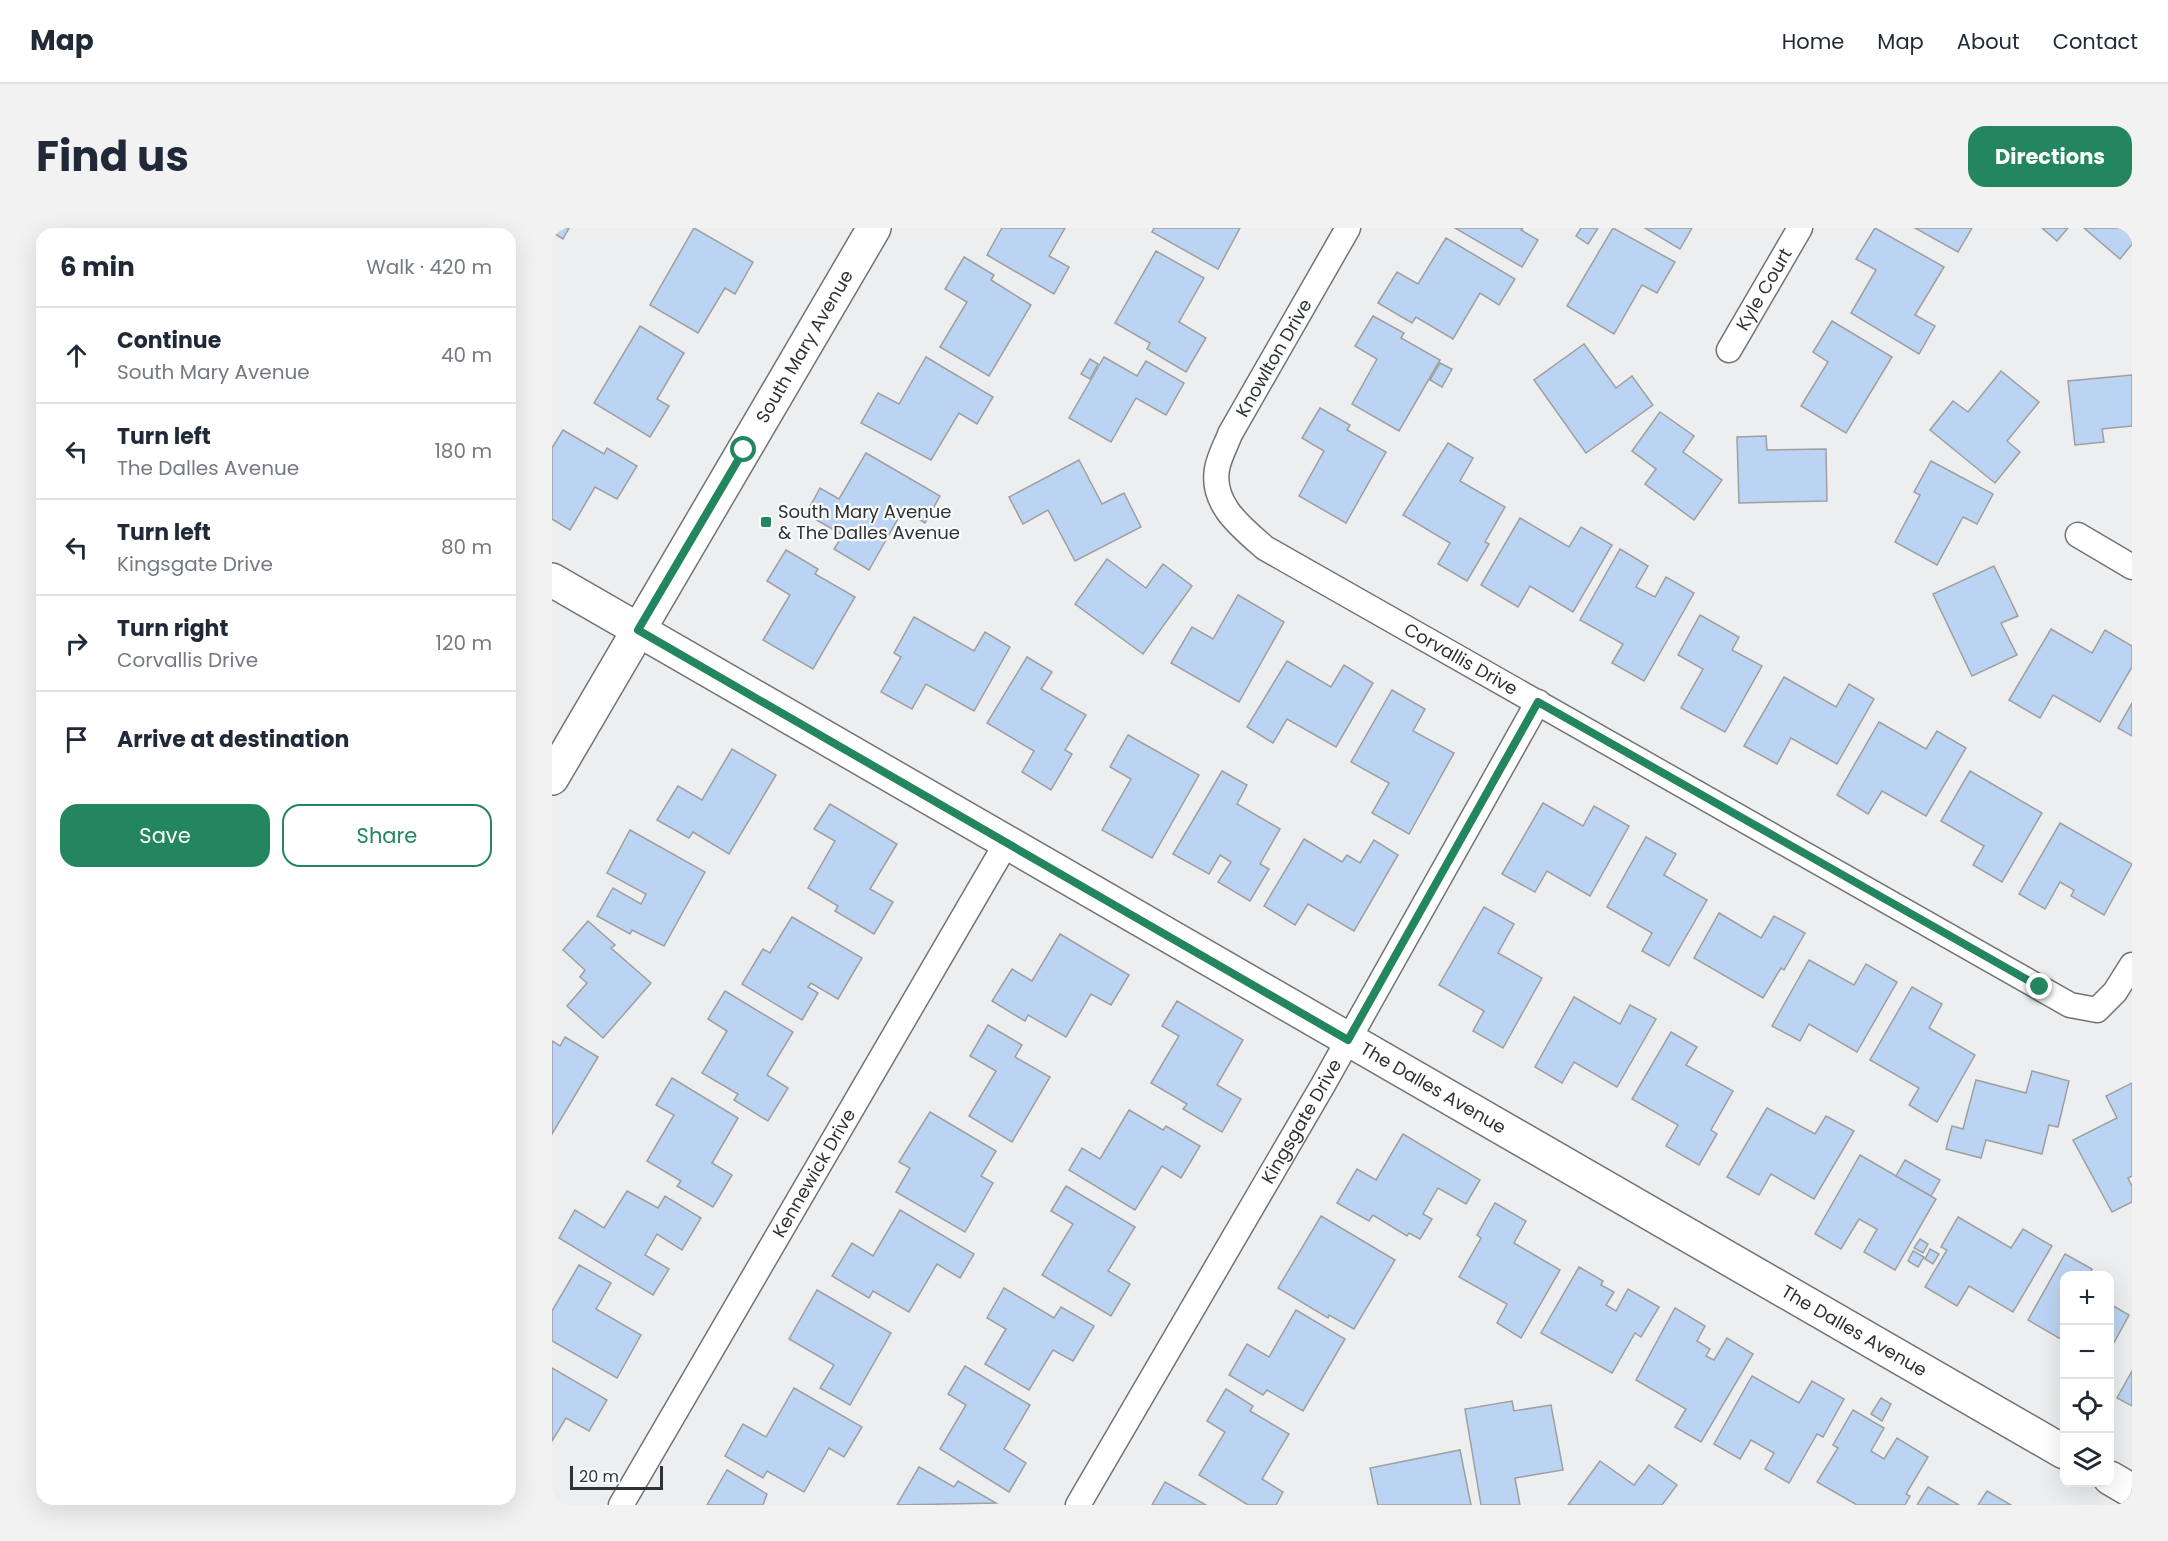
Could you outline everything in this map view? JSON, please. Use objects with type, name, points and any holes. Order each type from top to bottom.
[{"type":"street","name":"South Mary Avenue","points":[[552,778],[874,228]]},
{"type":"street","name":"Knowlton Drive","points":[[1217,495],[1217,469],[1230,434],[1348,228]]},
{"type":"street","name":"Kyle Court","points":[[1729,350],[1800,228]]},
{"type":"street","name":"Corvallis Drive","points":[[1217,495],[1238,524],[1265,548],[2070,1005],[2097,1010],[2115,992],[2132,965]]},
{"type":"street","points":[[2078,535],[2132,567]]},
{"type":"street","name":"The Dalles Avenue","points":[[552,580],[2060,1450]]},
{"type":"street","name":"Kingsgate Drive","points":[[1078,1505],[1348,1040],[1538,702]]},
{"type":"street","name":"Kennewick Drive","points":[[621,1505],[1007,842]]},
{"type":"street","points":[[2114,1481],[2132,1491]]},
{"type":"building","points":[[552,228],[569,228],[563,239],[552,232]]},
{"type":"building","points":[[694,228],[753,262],[735,294],[725,288],[698,333],[650,305]]},
{"type":"building","points":[[1002,228],[1065,228],[1049,256],[1069,267],[1054,294],[987,255]]},
{"type":"building","points":[[1154,228],[1240,228],[1218,269],[1152,232]]},
{"type":"building","points":[[1455,228],[1523,228],[1521,230],[1538,240],[1522,267]]},
{"type":"building","points":[[1581,228],[1598,228],[1588,244],[1576,236]]},
{"type":"building","points":[[1613,228],[1675,262],[1657,293],[1642,285],[1614,334],[1567,306]]},
{"type":"building","points":[[1645,228],[1692,228],[1680,249]]},
{"type":"building","points":[[1875,228],[1944,267],[1915,315],[1935,326],[1919,354],[1851,313],[1876,270],[1856,259]]},
{"type":"building","points":[[1915,228],[1972,228],[1958,252]]},
{"type":"building","points":[[2042,228],[2068,228],[2057,241]]},
{"type":"building","points":[[2084,228],[2132,228],[2132,244],[2120,259]]},
{"type":"building","points":[[1446,238],[1515,279],[1499,305],[1480,293],[1453,339],[1416,317],[1412,323],[1378,303],[1397,272],[1418,284]]},
{"type":"building","points":[[1156,251],[1204,278],[1179,322],[1206,338],[1186,372],[1147,349],[1150,343],[1115,323]]},
{"type":"building","points":[[964,257],[994,275],[991,280],[1031,305],[989,376],[940,347],[967,302],[945,289]]},
{"type":"building","points":[[1373,316],[1404,333],[1401,338],[1440,360],[1399,431],[1352,404],[1377,359],[1355,346]]},
{"type":"building","points":[[1832,321],[1892,357],[1846,433],[1801,406],[1828,362],[1813,352]]},
{"type":"building","points":[[640,326],[684,353],[657,399],[669,406],[650,437],[594,403]]},
{"type":"building","points":[[1584,344],[1616,388],[1632,376],[1653,405],[1586,453],[1534,380]]},
{"type":"building","points":[[926,357],[993,397],[977,424],[959,413],[931,460],[861,423],[878,393],[899,404]]},
{"type":"building","points":[[1104,357],[1137,376],[1146,361],[1184,383],[1166,415],[1136,398],[1111,442],[1069,418]]},
{"type":"building","points":[[1090,359],[1098,364],[1090,379],[1081,374]]},
{"type":"building","points":[[1440,363],[1452,369],[1442,387],[1430,380]]},
{"type":"building","points":[[2001,371],[2039,402],[2007,441],[2020,452],[1995,483],[1930,430],[1953,401],[1968,412]]},
{"type":"building","points":[[2132,375],[2132,426],[2102,429],[2104,442],[2075,445],[2068,381]]},
{"type":"building","points":[[1320,408],[1350,425],[1347,430],[1386,452],[1346,523],[1299,496],[1324,451],[1302,438]]},
{"type":"building","points":[[1660,412],[1694,436],[1683,452],[1722,480],[1694,520],[1645,484],[1656,469],[1632,451]]},
{"type":"building","points":[[563,430],[604,454],[607,448],[637,466],[617,499],[595,487],[570,530],[552,519],[552,448]]},
{"type":"building","points":[[1766,436],[1767,450],[1826,449],[1827,501],[1739,503],[1737,437]]},
{"type":"building","points":[[1448,443],[1473,458],[1460,481],[1505,507],[1485,542],[1489,544],[1467,581],[1438,564],[1450,543],[1403,515]]},
{"type":"building","points":[[866,453],[940,496],[925,523],[903,510],[869,570],[834,549],[843,535],[806,514],[820,488],[839,499]]},
{"type":"building","points":[[1079,460],[1102,504],[1124,493],[1141,527],[1075,561],[1048,510],[1023,524],[1009,497]]},
{"type":"building","points":[[1931,461],[1993,494],[1977,524],[1963,517],[1937,565],[1895,542],[1920,495],[1914,492]]},
{"type":"building","points":[[1520,518],[1569,547],[1581,527],[1612,545],[1573,612],[1530,586],[1518,607],[1481,585]]},
{"type":"building","points":[[1620,549],[1648,566],[1636,587],[1655,597],[1666,577],[1694,593],[1644,681],[1612,663],[1623,644],[1580,620]]},
{"type":"building","points":[[786,550],[818,569],[815,574],[855,597],[813,669],[763,640],[790,595],[767,581]]},
{"type":"building","points":[[1107,559],[1146,588],[1163,564],[1192,586],[1143,654],[1075,604]]},
{"type":"building","points":[[1994,566],[2018,616],[2001,623],[2017,655],[1972,676],[1933,594]]},
{"type":"building","points":[[1238,595],[1284,622],[1239,702],[1171,663],[1192,627],[1213,639]]},
{"type":"building","points":[[1700,615],[1739,637],[1732,650],[1762,666],[1725,732],[1681,708],[1703,669],[1678,655]]},
{"type":"building","points":[[914,617],[974,651],[985,632],[1010,647],[974,711],[926,684],[912,709],[881,692],[901,657],[894,653]]},
{"type":"building","points":[[2051,629],[2092,653],[2105,630],[2132,646],[2132,667],[2100,722],[2053,695],[2040,718],[2009,700]]},
{"type":"building","points":[[1027,657],[1052,672],[1041,689],[1086,715],[1065,750],[1072,754],[1051,790],[1022,772],[1034,751],[987,723]]},
{"type":"building","points":[[1287,661],[1331,687],[1344,665],[1373,683],[1336,747],[1287,719],[1273,743],[1247,727]]},
{"type":"building","points":[[1784,677],[1836,707],[1849,684],[1874,699],[1837,764],[1791,738],[1777,764],[1744,746]]},
{"type":"building","points":[[1392,690],[1425,709],[1413,731],[1454,753],[1409,834],[1372,813],[1389,783],[1351,762]]},
{"type":"building","points":[[2132,703],[2132,736],[2118,728]]},
{"type":"building","points":[[1879,722],[1926,749],[1937,731],[1966,748],[1926,816],[1882,791],[1868,814],[1837,795]]},
{"type":"building","points":[[1128,735],[1199,775],[1152,858],[1102,830],[1131,779],[1110,767]]},
{"type":"building","points":[[732,749],[776,775],[729,854],[693,832],[689,838],[657,820],[678,786],[702,800]]},
{"type":"building","points":[[1222,771],[1247,785],[1237,804],[1280,829],[1260,864],[1269,869],[1250,901],[1218,882],[1231,862],[1220,855],[1209,874],[1173,854]]},
{"type":"building","points":[[1970,771],[2042,813],[2002,882],[1973,865],[1984,846],[1941,821]]},
{"type":"building","points":[[1543,803],[1583,826],[1594,806],[1629,826],[1590,896],[1547,871],[1535,892],[1502,874]]},
{"type":"building","points":[[830,804],[897,844],[870,889],[893,902],[874,934],[835,911],[838,906],[808,888],[835,841],[814,829]]},
{"type":"building","points":[[2060,823],[2132,864],[2104,915],[2071,896],[2074,890],[2060,882],[2045,909],[2019,894]]},
{"type":"building","points":[[630,830],[705,872],[664,946],[632,930],[630,934],[597,916],[613,888],[641,904],[646,894],[607,873]]},
{"type":"building","points":[[1646,837],[1676,854],[1664,875],[1707,900],[1669,966],[1642,951],[1652,933],[1607,907]]},
{"type":"building","points":[[1304,839],[1342,862],[1347,855],[1360,863],[1374,840],[1398,855],[1354,931],[1308,904],[1295,925],[1264,906]]},
{"type":"building","points":[[1484,907],[1514,924],[1498,953],[1542,978],[1503,1048],[1473,1031],[1484,1011],[1439,985]]},
{"type":"building","points":[[1719,913],[1761,938],[1774,916],[1805,933],[1784,970],[1781,968],[1763,998],[1694,958]]},
{"type":"building","points":[[792,917],[862,958],[838,999],[811,983],[808,987],[818,993],[802,1020],[742,984],[763,949],[770,953]]},
{"type":"building","points":[[588,921],[615,945],[611,948],[651,983],[603,1038],[567,1006],[587,983],[580,977],[585,970],[563,950]]},
{"type":"building","points":[[1060,934],[1129,975],[1111,1005],[1091,994],[1066,1037],[1028,1015],[1025,1021],[992,1001],[1012,969],[1032,981]]},
{"type":"building","points":[[1809,960],[1854,985],[1866,964],[1897,982],[1857,1052],[1809,1024],[1800,1041],[1772,1026]]},
{"type":"building","points":[[1912,987],[1942,1004],[1929,1028],[1975,1055],[1937,1122],[1909,1105],[1919,1088],[1870,1060]]},
{"type":"building","points":[[725,991],[793,1032],[767,1075],[788,1088],[768,1121],[734,1100],[738,1094],[702,1073],[727,1031],[708,1019]]},
{"type":"building","points":[[1574,997],[1620,1024],[1630,1005],[1656,1019],[1617,1087],[1574,1062],[1562,1083],[1535,1067]]},
{"type":"building","points":[[1177,1001],[1243,1040],[1217,1085],[1241,1099],[1222,1132],[1183,1109],[1187,1104],[1151,1083],[1179,1036],[1162,1026]]},
{"type":"building","points":[[988,1025],[1022,1045],[1015,1057],[1050,1077],[1012,1142],[969,1116],[996,1071],[970,1056]]},
{"type":"building","points":[[1671,1032],[1697,1047],[1686,1065],[1733,1091],[1711,1130],[1717,1134],[1699,1165],[1666,1146],[1678,1125],[1632,1099]]},
{"type":"building","points":[[565,1037],[598,1057],[552,1134],[552,1041],[560,1046]]},
{"type":"building","points":[[2032,1071],[2069,1081],[2058,1127],[2049,1125],[2042,1154],[1986,1140],[1981,1158],[1946,1149],[1952,1126],[1963,1129],[1976,1080],[2026,1093]]},
{"type":"building","points":[[672,1078],[738,1118],[712,1163],[732,1175],[713,1207],[677,1186],[681,1181],[647,1161],[674,1115],[656,1105]]},
{"type":"building","points":[[2132,1083],[2132,1176],[2128,1178],[2132,1186],[2132,1202],[2112,1212],[2073,1140],[2117,1118],[2106,1096]]},
{"type":"building","points":[[1767,1108],[1815,1134],[1826,1116],[1854,1131],[1814,1199],[1771,1174],[1759,1195],[1727,1177]]},
{"type":"building","points":[[1129,1110],[1163,1130],[1166,1126],[1200,1146],[1181,1178],[1162,1166],[1135,1210],[1069,1170],[1082,1148],[1100,1159]]},
{"type":"building","points":[[930,1112],[996,1151],[981,1176],[993,1183],[965,1232],[896,1192],[910,1168],[899,1162]]},
{"type":"building","points":[[1403,1134],[1480,1180],[1466,1204],[1438,1188],[1423,1214],[1432,1219],[1420,1239],[1409,1233],[1407,1236],[1373,1215],[1369,1221],[1337,1203],[1357,1169],[1376,1180]]},
{"type":"building","points":[[1860,1155],[1936,1199],[1895,1270],[1864,1252],[1877,1229],[1859,1219],[1841,1249],[1815,1234]]},
{"type":"building","points":[[1905,1160],[1940,1180],[1931,1196],[1896,1176]]},
{"type":"building","points":[[1066,1186],[1135,1227],[1108,1271],[1130,1284],[1111,1316],[1042,1275],[1073,1224],[1051,1211]]},
{"type":"building","points":[[627,1191],[658,1208],[665,1196],[701,1218],[682,1250],[657,1234],[645,1255],[669,1269],[653,1295],[559,1238],[575,1210],[604,1228]]},
{"type":"building","points":[[1495,1203],[1526,1221],[1514,1243],[1560,1270],[1521,1338],[1497,1323],[1507,1304],[1459,1277],[1481,1238],[1477,1235]]},
{"type":"building","points":[[900,1210],[974,1254],[960,1278],[937,1264],[909,1312],[873,1291],[869,1298],[832,1276],[852,1243],[873,1256]]},
{"type":"building","points":[[1321,1216],[1395,1260],[1354,1329],[1329,1315],[1328,1318],[1278,1288]]},
{"type":"building","points":[[1958,1217],[2011,1248],[2023,1229],[2052,1246],[2013,1312],[1969,1286],[1957,1306],[1925,1287],[1947,1250],[1941,1247]]},
{"type":"building","points":[[1920,1239],[1928,1244],[1923,1253],[1914,1248]]},
{"type":"building","points":[[1930,1249],[1939,1254],[1933,1264],[1925,1259]]},
{"type":"building","points":[[1913,1251],[1924,1257],[1918,1267],[1908,1261]]},
{"type":"building","points":[[2065,1254],[2092,1269],[2091,1271],[2060,1271],[2060,1339],[2028,1320]]},
{"type":"building","points":[[579,1265],[611,1283],[596,1309],[641,1335],[617,1378],[552,1341],[552,1311]]},
{"type":"building","points":[[1579,1267],[1603,1281],[1601,1285],[1614,1292],[1606,1305],[1616,1311],[1628,1289],[1659,1307],[1641,1337],[1635,1333],[1612,1373],[1541,1333]]},
{"type":"building","points":[[1004,1288],[1054,1318],[1061,1307],[1094,1326],[1073,1361],[1053,1350],[1029,1390],[985,1364],[1006,1329],[987,1318]]},
{"type":"building","points":[[817,1290],[891,1333],[850,1405],[820,1388],[834,1365],[789,1339]]},
{"type":"building","points":[[2114,1306],[2129,1315],[2114,1343]]},
{"type":"building","points":[[1675,1308],[1705,1326],[1697,1341],[1710,1349],[1706,1356],[1714,1360],[1727,1338],[1753,1354],[1701,1442],[1675,1427],[1686,1409],[1636,1380]]},
{"type":"building","points":[[1296,1310],[1345,1339],[1303,1411],[1267,1390],[1263,1395],[1229,1375],[1247,1344],[1269,1357]]},
{"type":"building","points":[[965,1366],[1030,1405],[1004,1449],[1026,1463],[1009,1492],[940,1449],[966,1405],[948,1394]]},
{"type":"building","points":[[552,1368],[607,1400],[589,1431],[566,1418],[552,1441]]},
{"type":"building","points":[[2132,1371],[2132,1406],[2117,1398]]},
{"type":"building","points":[[1752,1376],[1799,1403],[1812,1381],[1844,1399],[1823,1437],[1817,1434],[1789,1483],[1765,1469],[1774,1453],[1751,1440],[1740,1459],[1714,1444]]},
{"type":"building","points":[[794,1388],[862,1427],[844,1457],[829,1448],[804,1492],[767,1471],[763,1478],[725,1456],[743,1424],[766,1437]]},
{"type":"building","points":[[1226,1389],[1253,1406],[1250,1411],[1289,1434],[1262,1479],[1283,1492],[1276,1505],[1248,1505],[1199,1475],[1225,1432],[1207,1421]]},
{"type":"building","points":[[1881,1398],[1891,1404],[1882,1421],[1871,1414]]},
{"type":"building","points":[[1512,1401],[1514,1411],[1551,1405],[1563,1470],[1515,1478],[1520,1505],[1481,1505],[1465,1409]]},
{"type":"building","points":[[1853,1410],[1884,1428],[1871,1451],[1884,1459],[1897,1438],[1928,1457],[1906,1494],[1910,1496],[1905,1505],[1857,1505],[1817,1482],[1838,1448],[1833,1445]]},
{"type":"building","points":[[1460,1450],[1471,1505],[1378,1505],[1370,1468]]},
{"type":"building","points":[[1600,1461],[1634,1485],[1649,1465],[1677,1485],[1662,1505],[1568,1505]]},
{"type":"building","points":[[919,1467],[954,1487],[958,1481],[996,1503],[897,1505]]},
{"type":"building","points":[[727,1470],[767,1494],[763,1505],[707,1505]]},
{"type":"building","points":[[1165,1482],[1206,1505],[1152,1505]]},
{"type":"building","points":[[1928,1487],[1959,1505],[1917,1505]]},
{"type":"building","points":[[1987,1491],[2011,1505],[1978,1505]]},
{"type":"place","name":"South Mary Avenue & The Dalles Avenue","points":[[766,522]]},
{"type":"route","points":[[744,450],[638,630],[1348,1040],[1538,702],[2040,987]]}]
